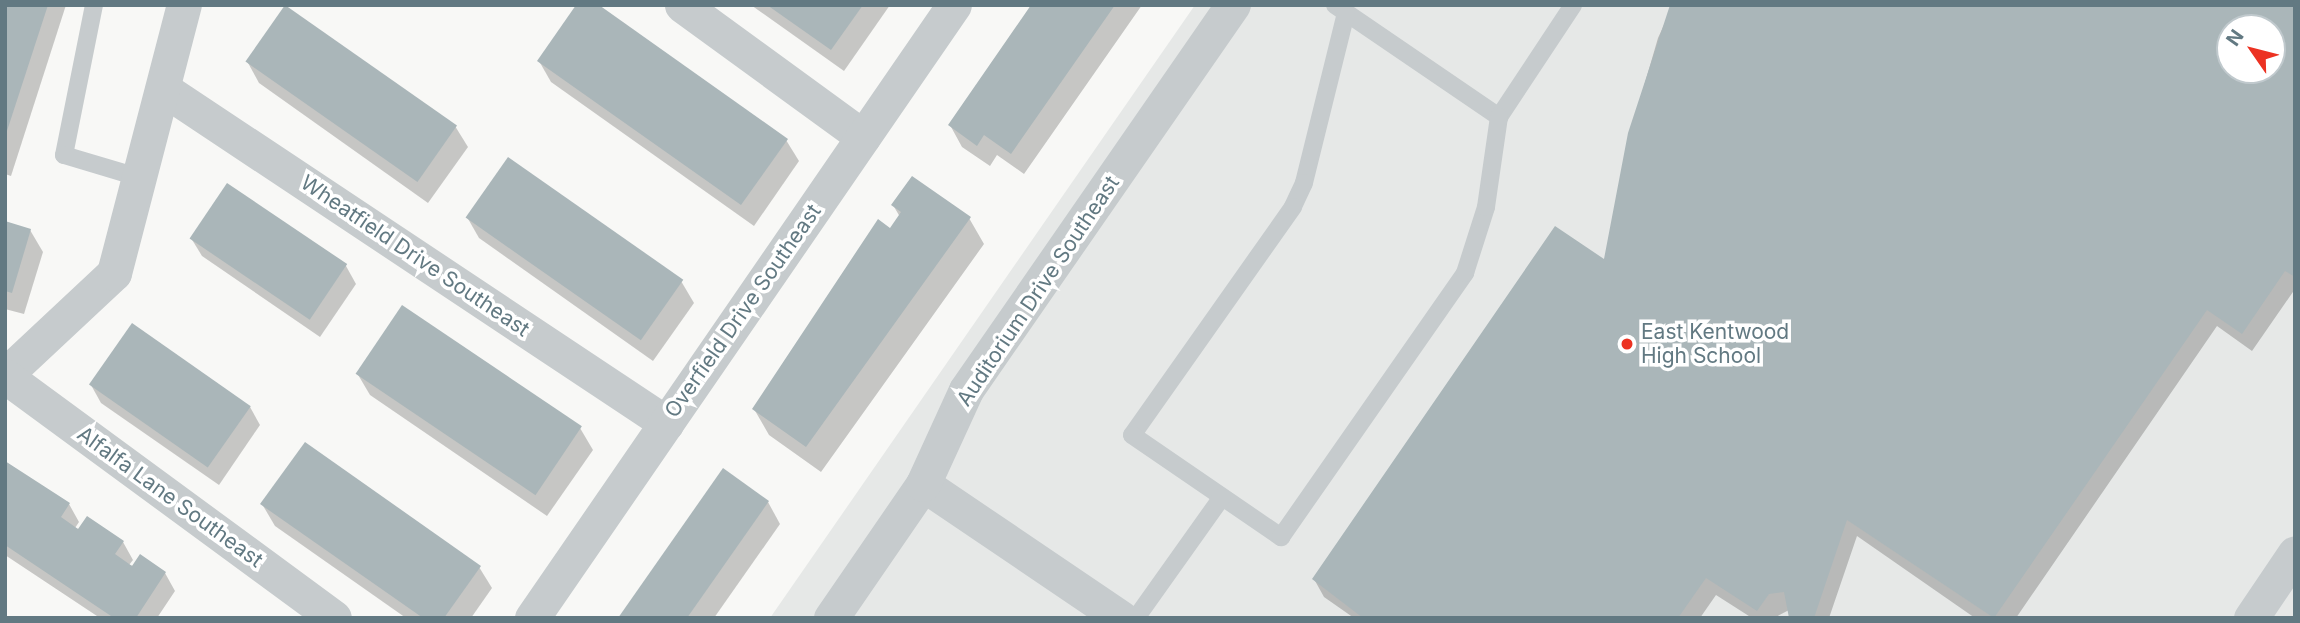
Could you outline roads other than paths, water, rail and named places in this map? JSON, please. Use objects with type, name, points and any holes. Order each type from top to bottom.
[{"type":"street","points":[[5,375],[114,274],[165,90],[184,5]]},
{"type":"street","points":[[682,5],[863,137]]},
{"type":"street","name":"Overfield Drive Southeast","points":[[532,618],[954,5]]},
{"type":"street","name":"Auditorium Drive Southeast","points":[[831,618],[923,484],[966,390],[1233,5]]},
{"type":"street","name":"Wheatfield Drive Southeast","points":[[165,90],[666,423]]},
{"type":"street","name":"Alfalfa Lane Southeast","points":[[5,375],[334,618]]},
{"type":"street","points":[[923,484],[1121,618]]},
{"type":"street","points":[[2251,618],[2295,554]]},
{"type":"lane","points":[[94,5],[64,155],[141,178]]},
{"type":"lane","points":[[1499,117],[1341,9],[1304,183],[1293,207],[1132,435],[1281,537],[1465,272],[1486,207],[1499,117],[1573,5]]},
{"type":"lane","points":[[1136,618],[1222,497]]},
{"type":"place","name":"East Kentwood High School","points":[[1627,344]]}]
